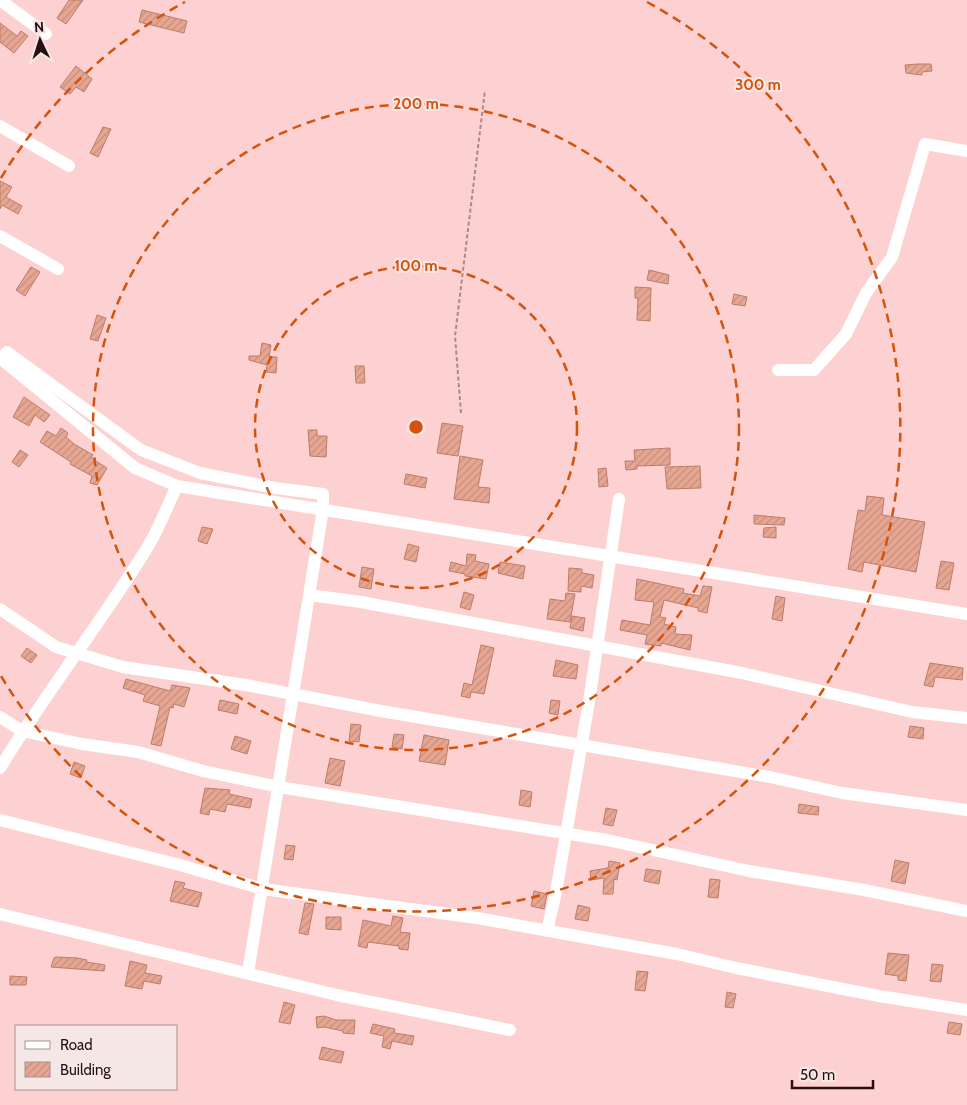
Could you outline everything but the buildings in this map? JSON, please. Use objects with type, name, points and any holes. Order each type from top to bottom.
[{"type":"street","points":[[0,0],[46,34]]},
{"type":"street","points":[[0,126],[69,166]]},
{"type":"street","points":[[778,370],[814,370],[846,334],[866,293],[892,257],[925,144],[967,151]]},
{"type":"street","points":[[0,236],[58,269]]},
{"type":"street","points":[[248,974],[323,509],[323,494],[200,473],[141,450],[8,352],[1,358],[135,468],[177,486],[323,509],[967,614]]},
{"type":"street","points":[[0,768],[45,695],[76,654],[148,546],[177,486]]},
{"type":"street","points":[[547,931],[567,834],[582,744],[596,647],[612,557],[619,499]]},
{"type":"street","points":[[309,595],[361,602],[742,673],[912,712],[967,718]]},
{"type":"street","points":[[0,609],[56,647],[123,667],[294,693],[381,711],[770,777],[842,793],[967,810]]},
{"type":"street","points":[[0,716],[22,731],[82,744],[138,752],[203,771],[279,788],[567,834],[967,911]]},
{"type":"street","points":[[0,820],[180,865],[262,889],[421,909],[677,954],[736,968],[879,996],[967,1010]]},
{"type":"street","points":[[0,914],[428,1015],[510,1030]]},
{"type":"path","points":[[461,413],[455,336],[485,90]]}]
